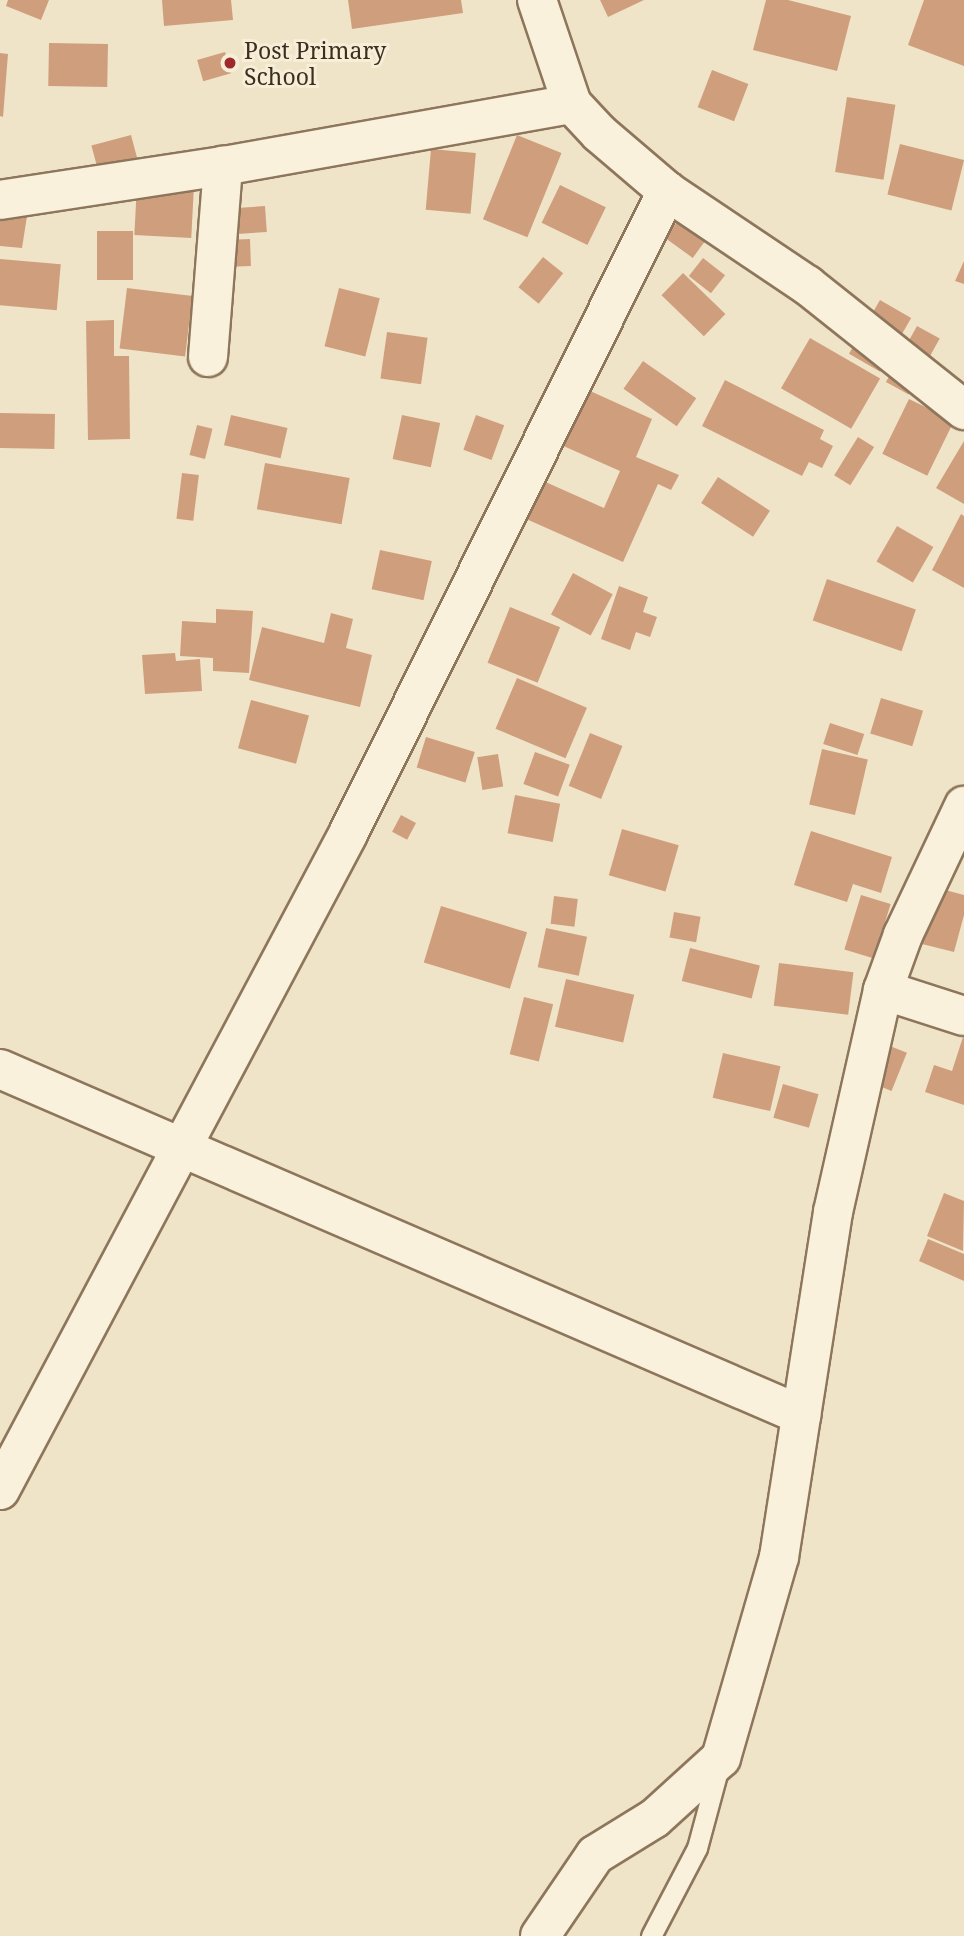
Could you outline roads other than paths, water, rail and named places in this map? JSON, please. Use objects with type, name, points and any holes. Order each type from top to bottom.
[{"type":"street","points":[[537,0],[572,104],[667,191],[807,285],[964,410]]},
{"type":"street","points":[[0,200],[223,166],[572,104]]},
{"type":"street","points":[[208,357],[223,166]]},
{"type":"street","points":[[0,1490],[348,834],[667,191]]},
{"type":"street","points":[[540,1936],[594,1855],[655,1818],[721,1758],[779,1557],[833,1212],[883,990],[903,936],[964,806]]},
{"type":"street","points":[[883,990],[964,1016]]},
{"type":"street","points":[[0,1069],[801,1415]]},
{"type":"lane","points":[[651,1936],[698,1848],[721,1758]]},
{"type":"place","name":"Post Primary School","points":[[230,63]]}]
